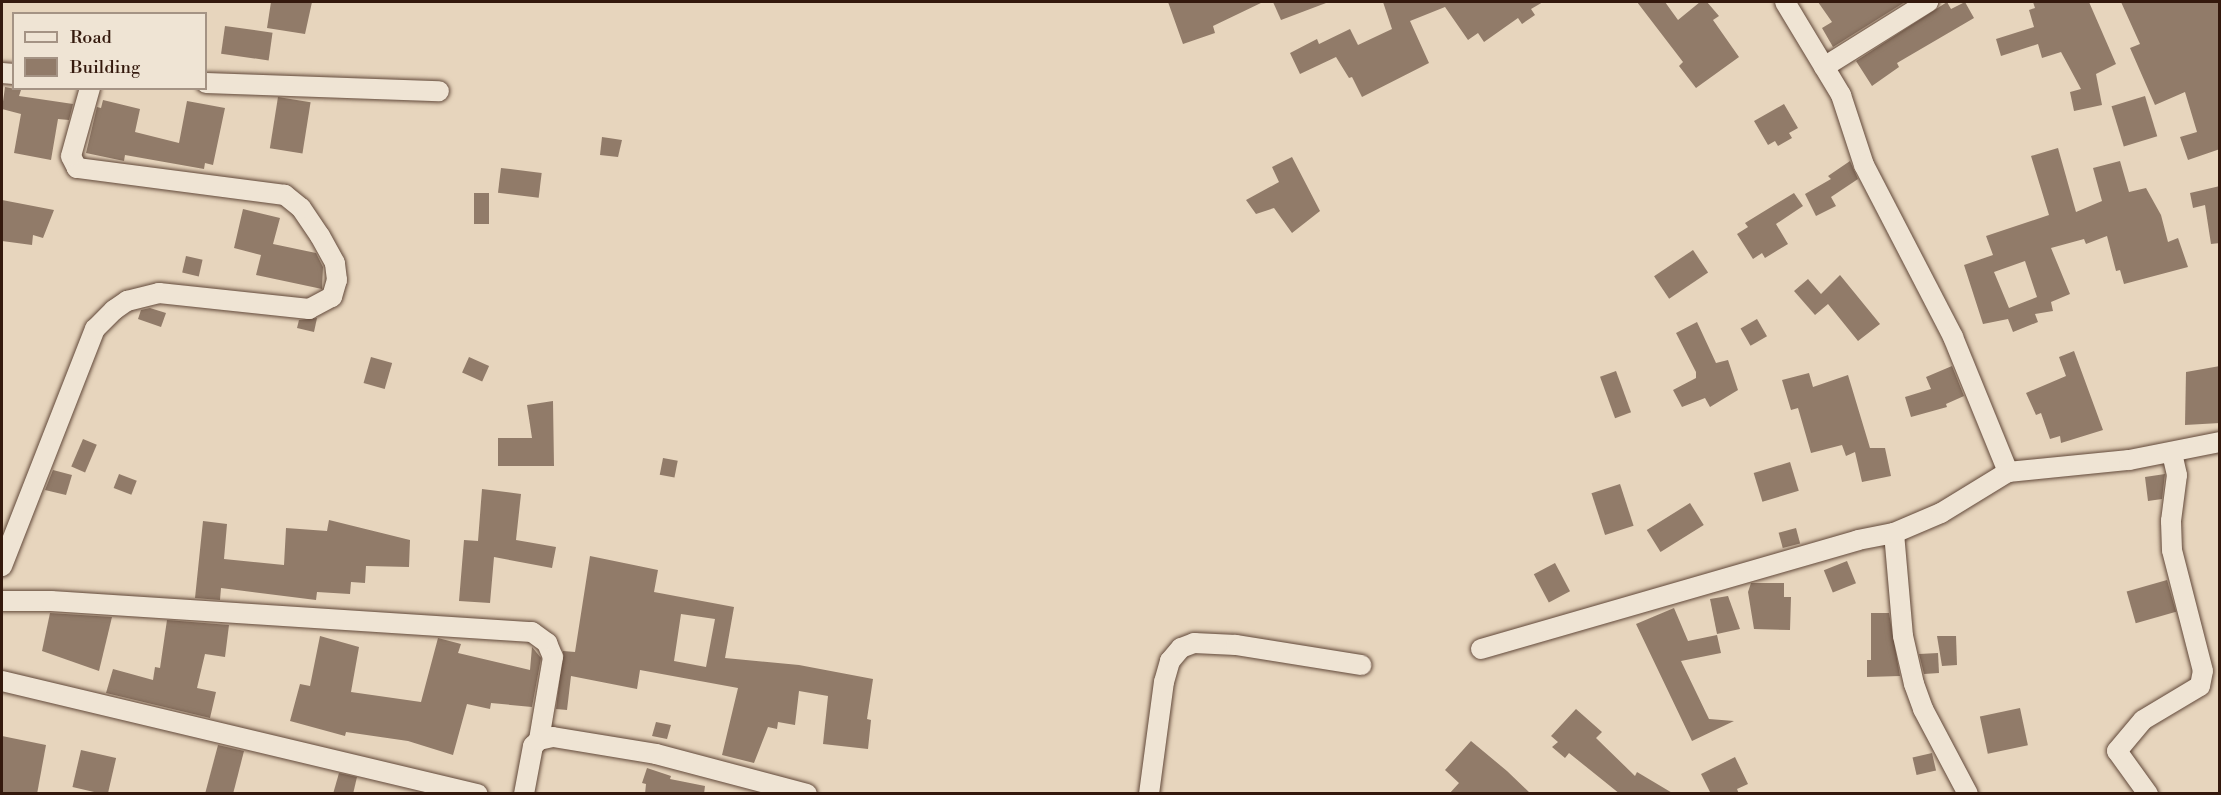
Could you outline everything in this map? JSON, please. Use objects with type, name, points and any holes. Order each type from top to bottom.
[{"type":"street","points":[[1785,2],[1841,95],[1864,165],[1953,337],[2008,472]]},
{"type":"street","points":[[1824,67],[1928,2]]},
{"type":"street","points":[[207,83],[439,91]]},
{"type":"street","points":[[2,566],[95,329],[114,310],[127,301],[159,292],[309,309],[332,297],[337,279],[334,263],[320,236],[301,208],[285,195],[77,168],[71,156],[89,90]]},
{"type":"street","points":[[1480,649],[1858,540],[1894,533],[1941,513],[2008,472],[2172,453],[2220,442]]},
{"type":"street","points":[[2148,794],[2125,767],[2117,751],[2143,720],[2200,686],[2203,670],[2172,550],[2171,520],[2177,475],[2172,453]]},
{"type":"street","points":[[1894,533],[1903,636],[1914,684],[1923,709],[1968,794]]},
{"type":"street","points":[[2,602],[51,601],[532,632],[547,643],[553,657],[539,740],[529,758],[524,794]]},
{"type":"street","points":[[1149,794],[1164,682],[1170,661],[1181,648],[1194,644],[1236,645],[1361,664]]},
{"type":"street","points":[[2,681],[478,794]]},
{"type":"street","points":[[539,740],[553,736],[656,754],[807,794]]},
{"type":"building","points":[[271,2],[312,2],[305,34],[267,28]]},
{"type":"building","points":[[1168,2],[1263,2],[1213,26],[1215,33],[1183,44]]},
{"type":"building","points":[[1273,2],[1326,2],[1326,3],[1281,20]]},
{"type":"building","points":[[1383,2],[1543,2],[1531,9],[1535,15],[1522,24],[1518,18],[1484,42],[1478,33],[1468,40],[1445,7],[1410,21],[1429,63],[1362,97],[1352,77],[1349,78],[1336,57],[1300,74],[1290,53],[1317,39],[1319,44],[1350,29],[1358,45],[1392,29]]},
{"type":"building","points":[[1637,2],[1665,2],[1678,20],[1700,2],[1707,2],[1719,16],[1713,20],[1739,57],[1696,88],[1679,66],[1683,62]]},
{"type":"building","points":[[1818,2],[1905,2],[1833,47],[1822,28],[1832,22]]},
{"type":"building","points":[[1947,2],[1951,9],[1965,2],[1974,18],[1897,63],[1899,67],[1872,86],[1856,61]]},
{"type":"building","points":[[2033,2],[2089,2],[2116,64],[2096,74],[2102,105],[2074,111],[2070,92],[2081,89],[2061,52],[2042,58],[2038,44],[2001,56],[1996,39],[2034,27],[2029,10],[2035,8]]},
{"type":"building","points":[[2121,2],[2220,2],[2220,149],[2188,160],[2180,137],[2197,132],[2185,92],[2155,105],[2130,48],[2140,44]]},
{"type":"building","points":[[225,26],[273,33],[269,60],[221,54]]},
{"type":"building","points":[[5,87],[21,90],[19,96],[73,104],[69,120],[58,119],[51,160],[14,153],[21,114],[2,109]]},
{"type":"building","points":[[2145,96],[2157,136],[2124,146],[2112,106]]},
{"type":"building","points":[[278,97],[311,102],[302,154],[270,148]]},
{"type":"building","points":[[103,100],[140,109],[135,132],[179,143],[187,101],[225,108],[213,165],[205,163],[204,169],[125,155],[124,161],[86,153],[97,107],[101,108]]},
{"type":"building","points":[[1784,104],[1798,128],[1789,133],[1792,138],[1778,146],[1775,141],[1768,145],[1754,121]]},
{"type":"building","points":[[602,137],[622,140],[618,157],[600,155]]},
{"type":"building","points":[[2058,148],[2076,212],[2102,201],[2093,168],[2120,161],[2129,192],[2146,188],[2161,215],[2168,242],[2178,238],[2188,267],[2124,284],[2120,270],[2116,271],[2107,236],[2086,244],[2084,239],[2051,248],[2070,294],[2051,302],[2053,311],[2035,314],[2038,322],[2013,332],[2008,319],[1983,324],[1964,265],[1993,255],[1986,236],[2049,215],[2031,156]],"holes":[[[2025,261],[2037,297],[2009,308],[1994,272]]]},
{"type":"building","points":[[1292,157],[1320,211],[1292,233],[1274,208],[1256,214],[1246,200],[1279,182],[1272,167]]},
{"type":"building","points":[[1850,161],[1858,179],[1831,197],[1836,206],[1816,216],[1805,194],[1831,179],[1828,176]]},
{"type":"building","points":[[501,168],[542,173],[539,198],[498,193]]},
{"type":"building","points":[[2220,186],[2220,243],[2211,244],[2205,205],[2193,208],[2190,193]]},
{"type":"building","points":[[474,193],[489,193],[489,224],[474,224]]},
{"type":"building","points":[[1794,193],[1803,206],[1776,224],[1788,244],[1765,258],[1762,253],[1753,259],[1737,234],[1748,227],[1745,223]]},
{"type":"building","points":[[2,200],[54,210],[43,238],[33,235],[32,245],[2,241]]},
{"type":"building","points":[[243,209],[280,218],[273,244],[316,253],[323,267],[322,289],[256,275],[261,255],[234,248]]},
{"type":"building","points":[[1693,250],[1708,272],[1669,299],[1654,276]]},
{"type":"building","points":[[186,256],[203,260],[199,276],[182,273]]},
{"type":"building","points":[[1840,275],[1880,324],[1858,341],[1828,304],[1815,315],[1794,291],[1808,279],[1821,294]]},
{"type":"building","points":[[150,308],[166,313],[161,327],[138,319],[141,310]]},
{"type":"building","points":[[317,318],[314,332],[297,328],[299,320]]},
{"type":"building","points":[[1757,319],[1767,336],[1751,346],[1741,328]]},
{"type":"building","points":[[1697,322],[1716,363],[1728,360],[1738,390],[1710,407],[1705,398],[1682,407],[1673,390],[1696,378],[1696,372],[1676,333]]},
{"type":"building","points":[[2074,351],[2103,430],[2061,443],[2060,436],[2050,439],[2041,413],[2036,415],[2026,393],[2066,376],[2059,357]]},
{"type":"building","points":[[371,357],[392,363],[385,389],[364,383]]},
{"type":"building","points":[[469,357],[489,366],[482,381],[462,373]]},
{"type":"building","points":[[1952,366],[1964,396],[1946,404],[1947,407],[1911,417],[1905,397],[1931,389],[1926,377]]},
{"type":"building","points":[[2220,366],[2220,423],[2185,425],[2186,372]]},
{"type":"building","points":[[1616,371],[1631,412],[1615,418],[1600,377]]},
{"type":"building","points":[[1809,373],[1813,387],[1848,375],[1870,448],[1885,448],[1891,476],[1862,482],[1855,452],[1846,456],[1842,445],[1811,453],[1798,408],[1791,410],[1782,380]]},
{"type":"building","points":[[553,401],[554,466],[498,466],[498,438],[532,438],[527,405]]},
{"type":"building","points":[[83,439],[97,445],[85,472],[71,467]]},
{"type":"building","points":[[663,458],[678,461],[674,478],[660,475]]},
{"type":"building","points":[[1790,462],[1799,491],[1762,502],[1754,473]]},
{"type":"building","points":[[53,470],[72,475],[66,495],[45,490]]},
{"type":"building","points":[[119,474],[137,481],[131,495],[114,488]]},
{"type":"building","points":[[2165,474],[2162,499],[2148,501],[2145,477]]},
{"type":"building","points":[[1620,484],[1634,526],[1605,535],[1591,493]]},
{"type":"building","points":[[482,489],[521,494],[516,540],[556,547],[552,568],[494,557],[490,603],[459,601],[464,540],[478,541]]},
{"type":"building","points":[[1690,503],[1704,525],[1661,552],[1647,530]]},
{"type":"building","points":[[329,520],[410,540],[409,567],[366,566],[365,583],[351,582],[350,594],[317,592],[316,600],[221,588],[220,600],[195,598],[203,521],[227,524],[224,559],[284,565],[286,528],[327,531]]},
{"type":"building","points":[[1796,528],[1800,543],[1783,548],[1779,533]]},
{"type":"building","points":[[590,556],[658,570],[654,592],[734,607],[725,658],[799,665],[873,679],[867,719],[871,720],[868,749],[823,744],[828,696],[799,691],[795,725],[778,722],[777,729],[768,727],[754,763],[722,755],[738,688],[640,670],[637,689],[571,676],[567,710],[556,709],[563,651],[575,652]],"holes":[[[681,614],[715,619],[706,667],[674,661]]]},
{"type":"building","points":[[1847,561],[1856,583],[1833,593],[1824,570]]},
{"type":"building","points":[[1555,563],[1570,591],[1549,603],[1534,574]]},
{"type":"building","points":[[2167,580],[2176,612],[2136,623],[2127,592]]},
{"type":"building","points":[[1751,583],[1784,583],[1784,597],[1791,597],[1790,630],[1754,629],[1748,592]]},
{"type":"building","points":[[1728,596],[1740,629],[1717,634],[1710,599]]},
{"type":"building","points":[[1674,608],[1688,641],[1717,635],[1721,653],[1681,661],[1709,719],[1734,721],[1692,741],[1636,624]]},
{"type":"building","points":[[50,613],[112,617],[99,671],[42,651]]},
{"type":"building","points":[[1871,613],[1889,613],[1900,676],[1867,677],[1867,660],[1871,660]]},
{"type":"building","points":[[167,620],[229,625],[225,657],[205,654],[197,688],[216,692],[210,718],[106,693],[113,669],[153,680],[155,667],[160,668]]},
{"type":"building","points":[[320,636],[359,647],[351,692],[421,702],[438,638],[461,644],[458,653],[530,670],[532,647],[541,658],[532,707],[491,703],[490,709],[467,704],[453,755],[408,741],[346,732],[345,736],[290,721],[300,684],[310,686]]},
{"type":"building","points":[[1937,636],[1956,636],[1957,665],[1942,666]]},
{"type":"building","points":[[1938,653],[1939,673],[1924,674],[1919,654]]},
{"type":"building","points":[[2020,708],[2028,745],[1988,754],[1980,717]]},
{"type":"building","points":[[1576,709],[1602,732],[1596,738],[1635,776],[1637,772],[1674,794],[1620,794],[1569,753],[1565,758],[1552,747],[1558,742],[1551,736]]},
{"type":"building","points":[[656,722],[671,725],[667,739],[652,736]]},
{"type":"building","points":[[2,736],[46,745],[37,794],[2,794]]},
{"type":"building","points":[[1471,741],[1531,794],[1449,794],[1459,783],[1445,770]]},
{"type":"building","points":[[218,745],[244,751],[233,794],[205,794]]},
{"type":"building","points":[[81,750],[116,758],[108,794],[72,787]]},
{"type":"building","points":[[1932,753],[1936,771],[1917,775],[1913,757]]},
{"type":"building","points":[[1735,757],[1748,784],[1737,789],[1739,794],[1711,794],[1701,774]]},
{"type":"building","points":[[647,768],[671,776],[670,779],[705,786],[704,794],[645,794],[646,784],[642,783]]},
{"type":"building","points":[[339,773],[357,777],[353,794],[333,794]]}]
